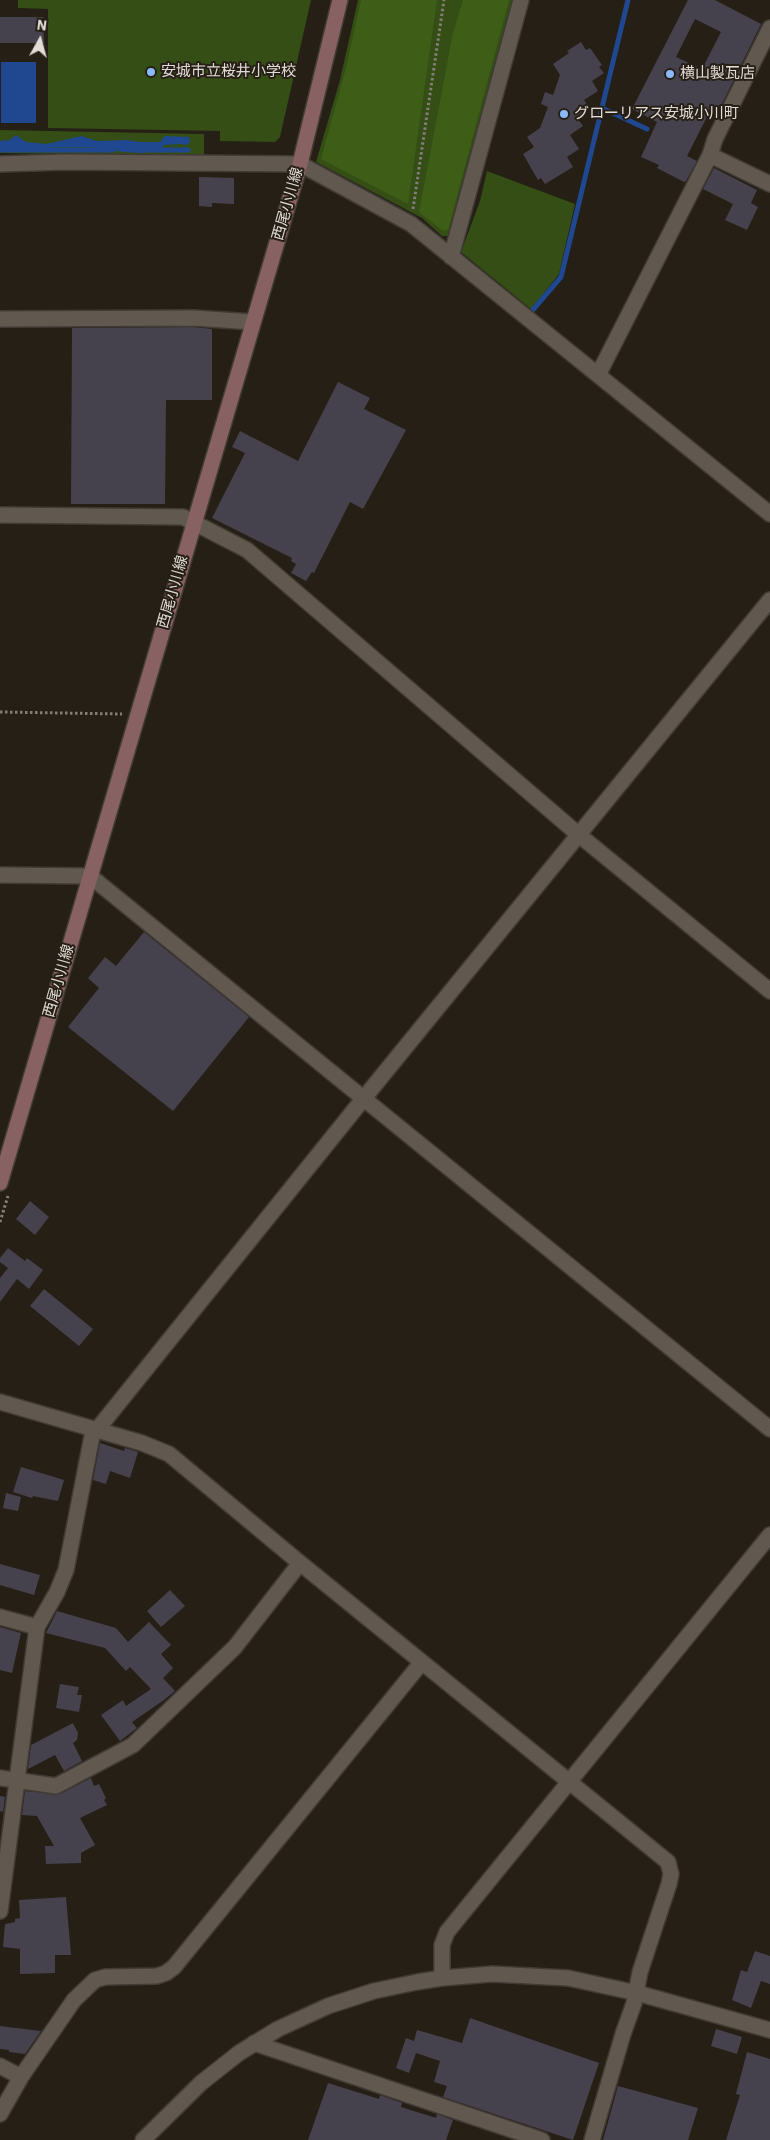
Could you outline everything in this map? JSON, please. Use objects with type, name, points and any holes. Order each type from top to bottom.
[{"type":"main road","name":"西尾小川線","points":[[0,1183],[300,164],[340,0]]},
{"type":"street","points":[[451,257],[521,0]]},
{"type":"street","points":[[598,375],[710,155],[715,139],[770,28]]},
{"type":"street","points":[[710,155],[770,184]]},
{"type":"street","points":[[0,164],[66,162],[300,164],[411,224],[770,514]]},
{"type":"street","points":[[0,319],[194,318],[253,322]]},
{"type":"street","points":[[0,515],[146,515],[183,517],[247,550],[579,835],[770,991]]},
{"type":"street","points":[[0,1911],[37,1627],[57,1592],[66,1570],[92,1436],[364,1098],[770,600]]},
{"type":"street","points":[[0,875],[90,876],[770,1429]]},
{"type":"street","points":[[0,1402],[158,1448],[169,1454],[668,1862],[671,1874],[669,1884],[640,1972],[637,1993],[592,2140]]},
{"type":"street","points":[[442,1978],[442,1945],[447,1932],[770,1535]]},
{"type":"street","points":[[0,1778],[56,1786],[133,1745],[235,1647],[300,1563]]},
{"type":"street","points":[[0,1617],[37,1627]]},
{"type":"street","points":[[0,2114],[21,2077],[74,2000],[95,1980],[105,1977],[156,1976],[166,1973],[174,1967],[422,1662]]},
{"type":"street","points":[[143,2140],[185,2097],[254,2043],[278,2029],[328,2006],[381,1989],[442,1978],[492,1974],[545,1976],[593,1983],[637,1993],[770,2030]]},
{"type":"street","points":[[254,2043],[542,2140]]},
{"type":"street","points":[[0,2066],[21,2077]]},
{"type":"path","points":[[411,224],[444,0]]},
{"type":"path","points":[[0,712],[126,715],[137,718]]},
{"type":"green space","name":"安城市立桜井小学校","points":[[18,0],[311,0],[280,137],[275,142],[220,141],[220,131],[48,128],[48,9],[18,8]]},
{"type":"green space","points":[[358,0],[512,0],[450,236],[442,236],[422,218],[316,162],[340,80]]},
{"type":"green space","points":[[361,0],[437,0],[408,204],[321,159],[346,68]]},
{"type":"green space","points":[[463,0],[509,0],[448,230],[443,231],[419,212],[453,33]]},
{"type":"green space","points":[[0,130],[204,134],[204,156],[0,153]]},
{"type":"green space","points":[[487,171],[575,204],[559,274],[531,309],[461,252],[480,201]]},
{"type":"water","points":[[1,62],[36,62],[36,123],[1,123]]},
{"type":"water","points":[[16,135],[26,142],[47,144],[81,136],[97,141],[127,140],[139,142],[160,142],[165,136],[189,137],[190,142],[187,145],[164,145],[161,149],[150,148],[143,153],[89,147],[53,147],[46,151],[28,148],[0,148],[0,141],[10,140]]},
{"type":"building","name":"横山製瓦店","points":[[688,0],[715,0],[761,24],[719,110],[712,107],[687,156],[697,161],[686,181],[684,182],[657,168],[659,165],[641,157],[657,122],[632,109]],"holes":[[[695,19],[721,32],[702,69],[676,57]]]},
{"type":"building","points":[[0,17],[43,17],[44,43],[0,43]]},
{"type":"building","name":"グローリアス安城小川町","points":[[581,42],[586,50],[590,48],[602,65],[599,67],[604,73],[592,81],[598,91],[584,100],[590,109],[577,118],[583,126],[570,135],[579,149],[567,157],[573,167],[545,184],[541,178],[538,180],[523,154],[534,147],[527,137],[540,128],[548,107],[541,104],[545,92],[553,95],[560,75],[553,64],[569,53],[567,51]]},
{"type":"building","points":[[714,168],[757,190],[751,203],[758,207],[747,230],[725,220],[733,204],[703,189]]},
{"type":"building","points":[[199,177],[234,178],[234,204],[212,203],[212,207],[199,206]]},
{"type":"building","points":[[194,327],[212,329],[212,400],[166,400],[165,504],[71,504],[72,328]]},
{"type":"building","points":[[338,382],[370,398],[364,409],[406,430],[363,509],[350,502],[314,573],[312,572],[306,581],[291,573],[296,564],[291,561],[292,558],[212,518],[245,453],[232,447],[240,431],[298,461]]},
{"type":"building","points":[[144,932],[249,1017],[173,1111],[68,1027],[99,988],[88,978],[105,957],[116,966]]},
{"type":"building","points":[[30,1201],[49,1217],[35,1235],[16,1219]]},
{"type":"building","points":[[8,1248],[25,1261],[27,1258],[43,1270],[29,1289],[17,1279],[0,1302],[0,1278],[8,1268],[0,1262],[0,1258]]},
{"type":"building","points":[[44,1289],[93,1329],[79,1346],[30,1306]]},
{"type":"building","points":[[100,1443],[124,1451],[125,1448],[138,1452],[130,1478],[110,1471],[106,1484],[93,1480]]},
{"type":"building","points":[[21,1467],[64,1480],[58,1501],[33,1496],[32,1498],[13,1492]]},
{"type":"building","points":[[6,1493],[21,1497],[18,1511],[3,1508]]},
{"type":"building","points":[[0,1564],[40,1575],[34,1595],[0,1585]]},
{"type":"building","points":[[170,1590],[185,1606],[161,1627],[147,1611]]},
{"type":"building","points":[[57,1611],[116,1628],[128,1642],[149,1622],[171,1645],[161,1654],[173,1668],[163,1678],[175,1691],[132,1722],[137,1728],[120,1741],[101,1715],[123,1700],[126,1706],[151,1689],[130,1667],[126,1671],[105,1648],[46,1633]]},
{"type":"building","points":[[0,1627],[21,1633],[12,1673],[0,1670]]},
{"type":"building","points":[[60,1684],[79,1687],[77,1695],[82,1695],[79,1712],[56,1708]]},
{"type":"building","points":[[73,1723],[78,1733],[77,1740],[73,1743],[82,1761],[64,1771],[55,1755],[28,1769],[31,1745]]},
{"type":"building","points":[[91,1778],[94,1786],[99,1784],[106,1798],[104,1800],[107,1805],[80,1818],[95,1845],[81,1853],[81,1863],[46,1864],[45,1846],[54,1846],[37,1816],[22,1815],[25,1791],[60,1794]]},
{"type":"building","points":[[0,1796],[5,1797],[3,1812],[0,1811]]},
{"type":"building","points":[[66,1897],[71,1955],[55,1955],[55,1973],[20,1974],[20,1949],[3,1947],[5,1924],[15,1922],[15,1919],[20,1918],[19,1900]]},
{"type":"building","points":[[755,1951],[770,1956],[770,1984],[761,1981],[751,2008],[732,2000],[741,1970],[747,1972]]},
{"type":"building","points":[[470,2018],[599,2063],[573,2140],[443,2097],[447,2086],[434,2082],[440,2061],[416,2053],[409,2073],[396,2068],[406,2038],[414,2041],[417,2030],[462,2043]]},
{"type":"building","points":[[0,2026],[41,2031],[25,2054],[0,2049]]},
{"type":"building","points":[[716,2029],[742,2037],[737,2054],[711,2046]]},
{"type":"building","points":[[747,2052],[770,2059],[770,2140],[726,2140],[740,2095],[736,2094]]},
{"type":"building","points":[[328,2083],[379,2099],[380,2095],[402,2103],[401,2107],[436,2118],[437,2114],[453,2120],[446,2140],[308,2140]]},
{"type":"building","points":[[618,2086],[698,2108],[688,2140],[603,2140]]},
{"type":"waterway","points":[[531,312],[561,277],[628,0]]},
{"type":"waterway","points":[[602,108],[647,129]]},
{"type":"waterway","points":[[0,150],[113,150]]},
{"type":"waterway","points":[[141,150],[188,150]]},
{"type":"place","name":"安城市立桜井小学校","points":[[151,72]]},
{"type":"place","name":"横山製瓦店","points":[[670,74]]},
{"type":"place","name":"グローリアス安城小川町","points":[[564,114]]}]
